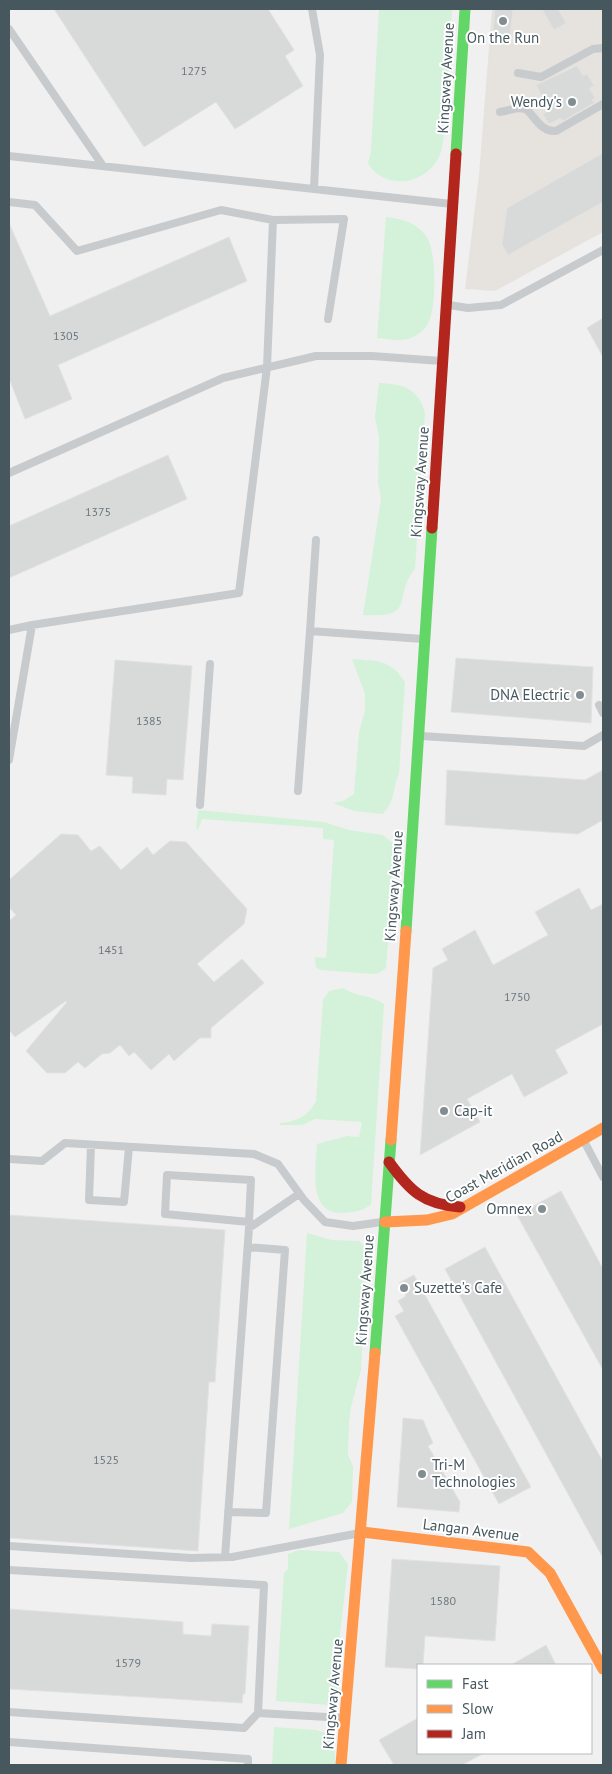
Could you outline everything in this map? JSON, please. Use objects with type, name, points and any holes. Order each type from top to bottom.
[{"type":"main road","name":"Kingsway Avenue","points":[[341,1765],[362,1532],[385,1222],[419,736],[465,9]]},
{"type":"main road","name":"Coast Meridian Road","points":[[385,1222],[436,1218],[465,1208],[603,1128]]},
{"type":"main road","points":[[389,1162],[419,1197],[436,1206],[465,1208]]},
{"type":"main road","name":"Langan Avenue","points":[[362,1532],[528,1552],[550,1572],[603,1668]]},
{"type":"lane","points":[[312,9],[320,55],[314,189]]},
{"type":"lane","points":[[9,29],[103,166]]},
{"type":"lane","points":[[518,73],[541,77],[593,49],[603,48]]},
{"type":"lane","points":[[500,112],[518,108],[526,109],[540,126],[549,131],[556,131],[603,104]]},
{"type":"lane","points":[[9,156],[453,204]]},
{"type":"lane","points":[[9,202],[35,205],[77,251],[221,210],[273,220],[344,219],[328,319]]},
{"type":"lane","points":[[9,630],[240,593],[267,367],[273,220]]},
{"type":"lane","points":[[446,304],[468,308],[500,304],[603,250]]},
{"type":"lane","points":[[9,473],[223,378],[316,356],[372,356],[443,361]]},
{"type":"lane","points":[[298,791],[316,540]]},
{"type":"lane","points":[[9,760],[32,625]]},
{"type":"lane","points":[[310,631],[425,639]]},
{"type":"lane","points":[[200,805],[210,664]]},
{"type":"lane","points":[[599,704],[603,713]]},
{"type":"lane","points":[[419,736],[584,746],[603,735]]},
{"type":"lane","points":[[582,1139],[603,1177]]},
{"type":"lane","points":[[9,1159],[42,1161],[65,1143],[254,1154],[278,1164],[299,1194],[325,1222],[353,1226],[385,1222]]},
{"type":"lane","points":[[91,1145],[89,1200],[124,1202],[129,1147]]},
{"type":"lane","points":[[225,1557],[248,1247],[249,1225],[251,1180],[167,1175],[165,1214],[249,1225],[299,1194]]},
{"type":"lane","points":[[228,1512],[266,1513],[285,1250],[248,1247]]},
{"type":"lane","points":[[9,1546],[191,1558],[225,1557],[362,1532]]},
{"type":"lane","points":[[9,1570],[264,1585],[258,1713],[244,1728],[9,1712]]},
{"type":"lane","points":[[258,1713],[346,1718]]},
{"type":"lane","points":[[9,1742],[248,1759],[248,1765]]},
{"type":"shaded area","points":[[492,9],[603,9],[603,232],[495,291],[465,289],[479,175]]},
{"type":"green space","points":[[379,9],[452,9],[444,133],[441,150],[438,159],[423,175],[403,181],[383,178],[368,163],[371,151]]},
{"type":"green space","points":[[386,217],[403,220],[418,227],[430,243],[434,264],[434,289],[430,319],[422,331],[406,339],[377,338]]},
{"type":"green space","points":[[379,383],[402,386],[408,389],[419,398],[425,413],[415,569],[408,579],[398,609],[391,613],[380,615],[363,615],[381,499],[378,483],[379,437],[375,417]]},
{"type":"green space","points":[[352,659],[376,661],[388,665],[405,682],[399,774],[392,799],[383,814],[354,811],[333,803],[343,801],[354,794],[359,732],[365,711],[365,694]]},
{"type":"green space","points":[[198,810],[324,822],[349,830],[383,835],[395,845],[386,968],[379,973],[372,974],[316,968],[315,957],[326,958],[334,840],[323,839],[323,828],[202,819],[198,830],[196,828]]},
{"type":"green space","points":[[343,988],[384,1004],[371,1205],[357,1211],[341,1213],[330,1211],[318,1197],[315,1176],[317,1144],[347,1136],[359,1137],[362,1122],[315,1119],[302,1125],[280,1125],[280,1123],[292,1121],[306,1114],[316,1101],[323,1000],[329,991]]},
{"type":"green space","points":[[307,1233],[332,1240],[359,1241],[367,1253],[361,1370],[351,1407],[349,1423],[348,1455],[353,1466],[352,1502],[343,1513],[289,1529]]},
{"type":"green space","points":[[299,1550],[339,1552],[348,1564],[339,1643],[341,1666],[336,1702],[330,1705],[276,1701],[284,1573],[288,1569],[288,1554]]},
{"type":"green space","points":[[274,1727],[316,1730],[333,1735],[336,1765],[272,1765]]},
{"type":"building","points":[[54,9],[268,9],[294,50],[285,56],[303,86],[235,129],[216,102],[144,147]]},
{"type":"building","name":"On the Run","points":[[495,9],[513,9],[510,36],[493,34]]},
{"type":"building","points":[[542,9],[558,9],[566,23],[554,30]]},
{"type":"building","points":[[577,66],[583,76],[587,74],[594,86],[589,88],[595,98],[592,100],[594,103],[563,121],[561,118],[549,124],[543,114],[550,110],[536,85]]},
{"type":"building","points":[[603,153],[603,202],[508,255],[502,244],[507,208]]},
{"type":"building","points":[[9,223],[50,316],[229,237],[247,281],[58,365],[72,399],[25,419],[9,378]]},
{"type":"building","points":[[603,318],[603,357],[587,328]]},
{"type":"building","points":[[168,455],[187,499],[9,578],[9,526]]},
{"type":"building","points":[[456,658],[593,667],[591,723],[451,712]]},
{"type":"building","points":[[115,660],[192,666],[183,780],[167,779],[166,795],[132,793],[133,777],[106,775]]},
{"type":"building","points":[[447,770],[585,780],[603,770],[603,820],[578,834],[445,825]]},
{"type":"building","points":[[61,834],[78,835],[91,851],[100,846],[121,870],[147,847],[153,855],[170,841],[186,842],[247,909],[244,924],[197,964],[214,982],[242,959],[264,983],[211,1028],[211,1038],[200,1038],[174,1061],[169,1054],[151,1070],[134,1052],[129,1056],[120,1045],[110,1053],[102,1054],[85,1068],[78,1062],[65,1073],[47,1073],[26,1051],[66,1001],[15,1037],[9,1030],[9,921],[16,915],[9,907],[9,880]]},
{"type":"building","points":[[579,888],[591,910],[603,904],[603,1024],[555,1050],[568,1073],[524,1097],[512,1074],[467,1099],[480,1122],[420,1155],[433,968],[448,960],[442,949],[475,930],[493,965],[548,935],[535,912]]},
{"type":"building","points":[[561,1191],[603,1269],[603,1370],[517,1215]]},
{"type":"building","points":[[9,1215],[225,1230],[215,1382],[209,1382],[198,1551],[9,1538]]},
{"type":"building","points":[[485,1247],[603,1462],[603,1558],[445,1269]]},
{"type":"building","points":[[414,1275],[531,1487],[499,1504],[395,1316],[404,1311],[398,1301],[406,1296],[399,1283]]},
{"type":"building","name":"Tri-M Technologies","points":[[403,1418],[423,1420],[433,1443],[428,1446],[460,1502],[459,1512],[397,1507]]},
{"type":"building","points":[[392,1559],[500,1566],[495,1641],[425,1636],[423,1664],[417,1664],[417,1669],[385,1667]]},
{"type":"building","points":[[9,1609],[183,1622],[183,1634],[211,1636],[212,1624],[249,1626],[245,1694],[243,1694],[242,1703],[9,1689]]},
{"type":"building","points":[[546,1645],[556,1664],[513,1664]]},
{"type":"building","points":[[417,1719],[417,1754],[482,1754],[462,1765],[394,1765],[379,1740]]},
{"type":"traffic: fast","points":[[456,154],[465,9]]},
{"type":"traffic: fast","points":[[406,931],[432,528]]},
{"type":"traffic: fast","points":[[375,1353],[391,1140]]},
{"type":"traffic: slow","points":[[391,1140],[406,931]]},
{"type":"traffic: slow","points":[[385,1222],[427,1220],[452,1214],[603,1128]]},
{"type":"traffic: slow","points":[[341,1765],[375,1353]]},
{"type":"traffic: slow","points":[[362,1532],[528,1552],[550,1573],[603,1669]]},
{"type":"traffic: jam","points":[[432,528],[456,154]]},
{"type":"traffic: jam","points":[[389,1162],[404,1181],[418,1194],[436,1203],[460,1207]]},
{"type":"place","name":"On the Run","points":[[503,21]]},
{"type":"place","name":"Wendy's","points":[[572,102]]},
{"type":"place","name":"DNA Electric","points":[[580,695]]},
{"type":"place","name":"Cap-it","points":[[444,1111]]},
{"type":"place","name":"Omnex","points":[[542,1209]]},
{"type":"place","name":"Suzette's Cafe","points":[[404,1288]]},
{"type":"place","name":"Tri-M Technologies","points":[[422,1474]]}]
